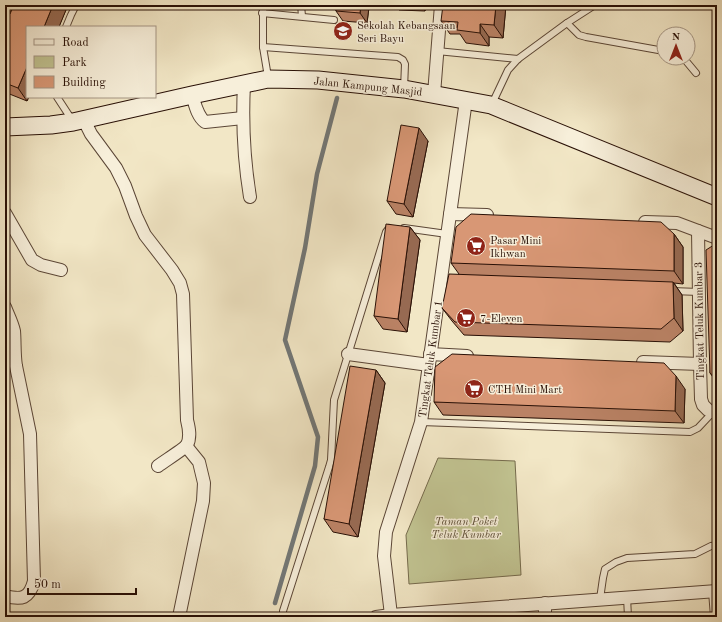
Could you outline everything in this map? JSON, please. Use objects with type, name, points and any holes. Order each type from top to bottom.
[{"type":"street","points":[[434,94],[441,5]]},
{"type":"street","name":"Jalan Kampung Masjid","points":[[5,127],[52,125],[79,121],[268,79],[318,80],[404,89],[492,105],[717,197]]},
{"type":"street","points":[[244,84],[243,118],[246,172],[250,197]]},
{"type":"street","points":[[192,95],[199,116],[201,120],[205,122],[243,118]]},
{"type":"street","name":"Tingkat Teluk Kumbar 1","points":[[391,615],[384,556],[386,532],[421,422],[430,360],[445,282],[450,214],[466,100]]},
{"type":"street","points":[[79,121],[91,134],[116,168],[145,235],[172,270],[180,283],[183,294],[186,420],[189,429],[189,437],[186,446],[158,466]]},
{"type":"street","points":[[5,214],[32,260],[41,265],[61,270]]},
{"type":"street","points":[[450,214],[497,216]]},
{"type":"street","points":[[630,221],[677,223],[717,238]]},
{"type":"street","name":"Tingkat Teluk Kumbar 3","points":[[698,231],[701,399],[704,405],[713,412]]},
{"type":"street","points":[[5,307],[14,331],[15,360],[30,434],[34,581],[32,589],[28,595],[15,598],[5,596]]},
{"type":"street","points":[[348,354],[430,360],[478,356]]},
{"type":"street","points":[[628,361],[700,364]]},
{"type":"street","points":[[179,617],[203,501],[204,483],[199,462],[186,446]]},
{"type":"street","points":[[376,617],[716,591],[717,617]]},
{"type":"street","points":[[545,604],[545,617]]},
{"type":"lane","points":[[66,26],[76,5]]},
{"type":"lane","points":[[263,5],[263,48],[268,79]]},
{"type":"lane","points":[[301,5],[302,16]]},
{"type":"lane","points":[[492,105],[508,70],[518,59],[567,23],[595,5]]},
{"type":"lane","points":[[262,13],[334,20]]},
{"type":"lane","points":[[567,23],[579,35],[656,50]]},
{"type":"lane","points":[[263,48],[398,57],[403,60],[405,64],[404,89]]},
{"type":"lane","points":[[437,51],[518,59]]},
{"type":"lane","points":[[690,66],[696,73]]},
{"type":"lane","points":[[58,98],[79,121]]},
{"type":"lane","points":[[283,617],[283,611],[331,460],[334,400],[386,232],[388,228],[392,226]]},
{"type":"lane","points":[[399,227],[448,234]]},
{"type":"lane","points":[[667,290],[699,292]]},
{"type":"lane","points":[[421,422],[690,432],[698,428],[713,412]]},
{"type":"lane","points":[[600,599],[605,569],[616,562],[628,558],[695,554],[711,546]]},
{"type":"lane","points":[[627,597],[628,617]]},
{"type":"green space","name":"Taman Poket Teluk Kumbar","points":[[438,458],[515,461],[521,575],[409,584],[406,535]]},
{"type":"building","points":[[5,5],[14,5],[12,9]]},
{"type":"building","points":[[14,5],[53,5],[44,26],[26,26],[26,69],[18,88],[5,83],[5,12],[10,14]]},
{"type":"building","points":[[336,5],[361,5],[360,13],[336,11]]},
{"type":"building","points":[[443,5],[496,5],[494,25],[480,24],[480,33],[457,30],[458,22],[441,21]]},
{"type":"building","points":[[401,125],[419,128],[404,204],[387,201]]},
{"type":"building","points":[[471,214],[661,222],[674,234],[674,271],[451,263],[456,227]]},
{"type":"building","points":[[386,224],[410,227],[398,319],[374,316]]},
{"type":"building","points":[[717,243],[717,379],[710,373],[706,250]]},
{"type":"building","points":[[449,274],[673,282],[674,318],[661,329],[455,322],[442,308]]},
{"type":"building","points":[[452,354],[664,363],[676,376],[675,411],[434,402],[435,367]]},
{"type":"building","points":[[350,366],[376,370],[349,524],[324,519]]},
{"type":"waterway","points":[[275,603],[315,466],[318,437],[285,340],[305,248],[317,174],[337,98]]},
{"type":"place","name":"Sekolah Kebangsaan Seri Bayu","points":[[343,31]]},
{"type":"place","name":"Pasar Mini Ikhwan","points":[[476,246]]},
{"type":"place","name":"7-Eleven","points":[[466,318]]},
{"type":"place","name":"CTH Mini Mart","points":[[474,389]]}]
